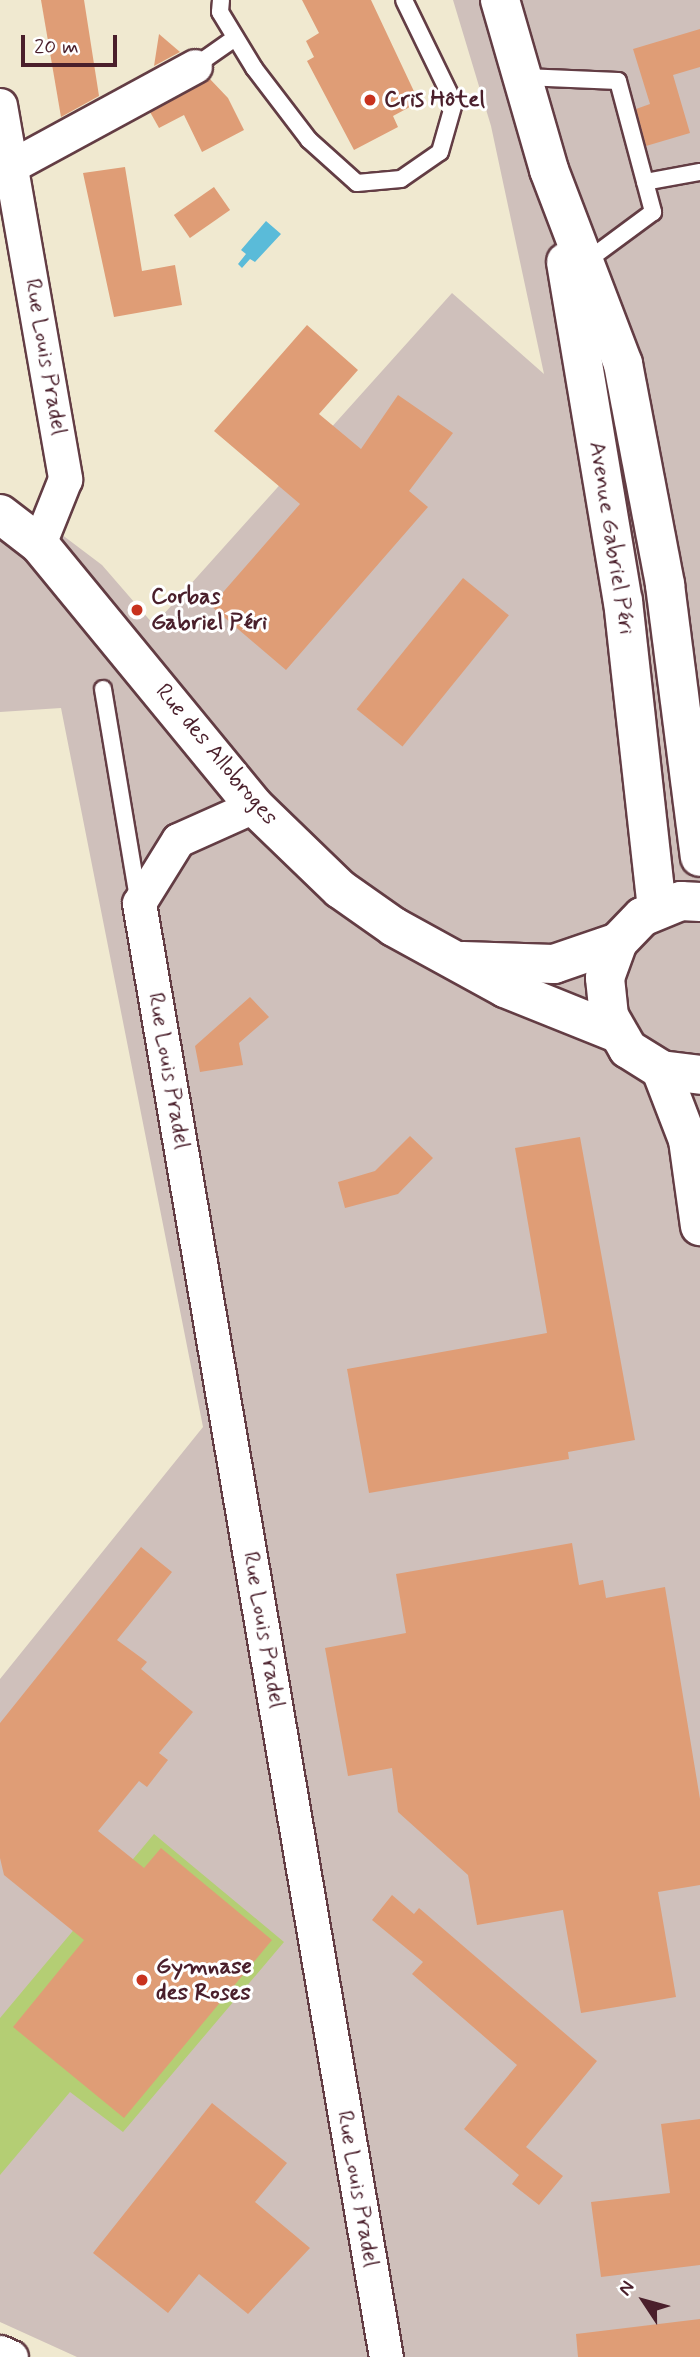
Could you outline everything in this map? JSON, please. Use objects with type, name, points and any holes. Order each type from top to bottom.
[{"type":"main road","name":"Avenue Gabriel Péri","points":[[500,0],[549,170],[623,601],[657,908]]},
{"type":"main road","name":"Avenue Gabriel Péri","points":[[549,170],[623,364],[665,585],[700,857]]},
{"type":"main road","name":"Rue des Allobroges","points":[[0,514],[39,544],[254,806],[340,889],[394,927],[461,961],[505,988],[617,1033]]},
{"type":"main road","points":[[700,902],[657,908],[642,916],[618,942],[605,978],[609,1016],[617,1033],[636,1055],[661,1070],[700,1075]]},
{"type":"main road","name":"Rue des Allobroges","points":[[461,961],[554,964],[618,942]]},
{"type":"main road","points":[[661,1070],[688,1140],[700,1226]]},
{"type":"street","points":[[13,165],[195,66]]},
{"type":"street","name":"Rue Louis Pradel","points":[[0,105],[13,165],[65,479],[39,544]]},
{"type":"street","points":[[139,904],[178,840],[254,806]]},
{"type":"street","name":"Rue Louis Pradel","points":[[139,904],[386,2357]]},
{"type":"street","points":[[0,2352],[11,2357]]},
{"type":"lane","points":[[221,0],[220,12],[235,38],[309,140],[357,183],[401,179],[440,152],[454,103],[404,0]]},
{"type":"lane","points":[[195,66],[235,38]]},
{"type":"lane","points":[[524,77],[618,81],[653,212],[584,263]]},
{"type":"lane","points":[[645,182],[700,172]]},
{"type":"lane","name":"Rue Louis Pradel","points":[[103,689],[139,904]]},
{"type":"shaded area","points":[[453,0],[700,0],[700,2357],[77,2357],[0,2322],[0,1679],[203,1427],[61,708],[0,712],[0,494],[16,500],[102,565],[154,625],[452,293],[544,374],[491,126]]},
{"type":"green space","name":"Gymnase des Roses","points":[[154,1834],[284,1942],[123,2132],[70,2092],[0,2175],[0,2018]]},
{"type":"water","points":[[266,221],[281,234],[255,262],[250,259],[242,268],[238,264],[246,254],[241,250]]},
{"type":"building","points":[[41,0],[84,0],[99,96],[61,117]]},
{"type":"building","points":[[302,0],[371,0],[419,102],[393,116],[398,127],[354,150],[307,61],[314,57],[306,41],[319,33]]},
{"type":"building","points":[[700,29],[700,67],[673,75],[690,133],[646,146],[636,109],[650,104],[633,49]]},
{"type":"building","points":[[159,34],[180,52],[154,66]]},
{"type":"building","points":[[209,78],[228,98],[244,130],[202,152],[184,115],[159,128],[150,112]]},
{"type":"building","points":[[125,167],[142,271],[175,265],[182,305],[114,317],[83,173]]},
{"type":"building","points":[[214,187],[230,210],[190,238],[174,215]]},
{"type":"building","points":[[307,325],[358,370],[319,414],[361,449],[398,395],[453,433],[409,491],[428,507],[286,670],[211,606],[300,504],[214,431]]},
{"type":"building","points":[[463,578],[509,615],[402,746],[357,709]]},
{"type":"building","points":[[250,997],[269,1017],[239,1043],[243,1065],[200,1072],[195,1046]]},
{"type":"building","points":[[410,1136],[433,1158],[398,1194],[345,1208],[338,1182],[375,1171]]},
{"type":"building","points":[[580,1137],[635,1440],[568,1452],[569,1459],[369,1493],[347,1369],[547,1333],[515,1148]]},
{"type":"building","points":[[572,1543],[579,1585],[603,1580],[606,1598],[665,1587],[700,1799],[700,1885],[658,1892],[676,1997],[581,2013],[563,1910],[477,1925],[468,1875],[398,1812],[392,1768],[348,1776],[325,1648],[406,1633],[396,1574]]},
{"type":"building","points":[[141,1547],[172,1572],[117,1640],[147,1662],[141,1669],[193,1712],[159,1753],[168,1760],[147,1787],[139,1781],[98,1831],[144,1868],[161,1848],[272,1940],[124,2118],[13,2027],[84,1940],[4,1875],[0,1858],[0,1723]]},
{"type":"building","points":[[392,1895],[414,1914],[419,1908],[597,2061],[526,2147],[563,2176],[539,2205],[512,2184],[519,2175],[464,2129],[517,2065],[412,1974],[423,1962],[372,1920]]},
{"type":"building","points":[[212,2103],[287,2163],[255,2202],[310,2248],[248,2314],[199,2274],[168,2313],[93,2253]]},
{"type":"building","points":[[700,2119],[700,2265],[601,2277],[591,2202],[670,2193],[661,2124]]},
{"type":"building","points":[[700,2319],[700,2357],[578,2357],[576,2334]]},
{"type":"place","name":"Cris Hôtel","points":[[370,100]]},
{"type":"place","name":"Corbas Gabriel Péri","points":[[137,610]]},
{"type":"place","name":"Gymnase des Roses","points":[[142,1980]]}]
